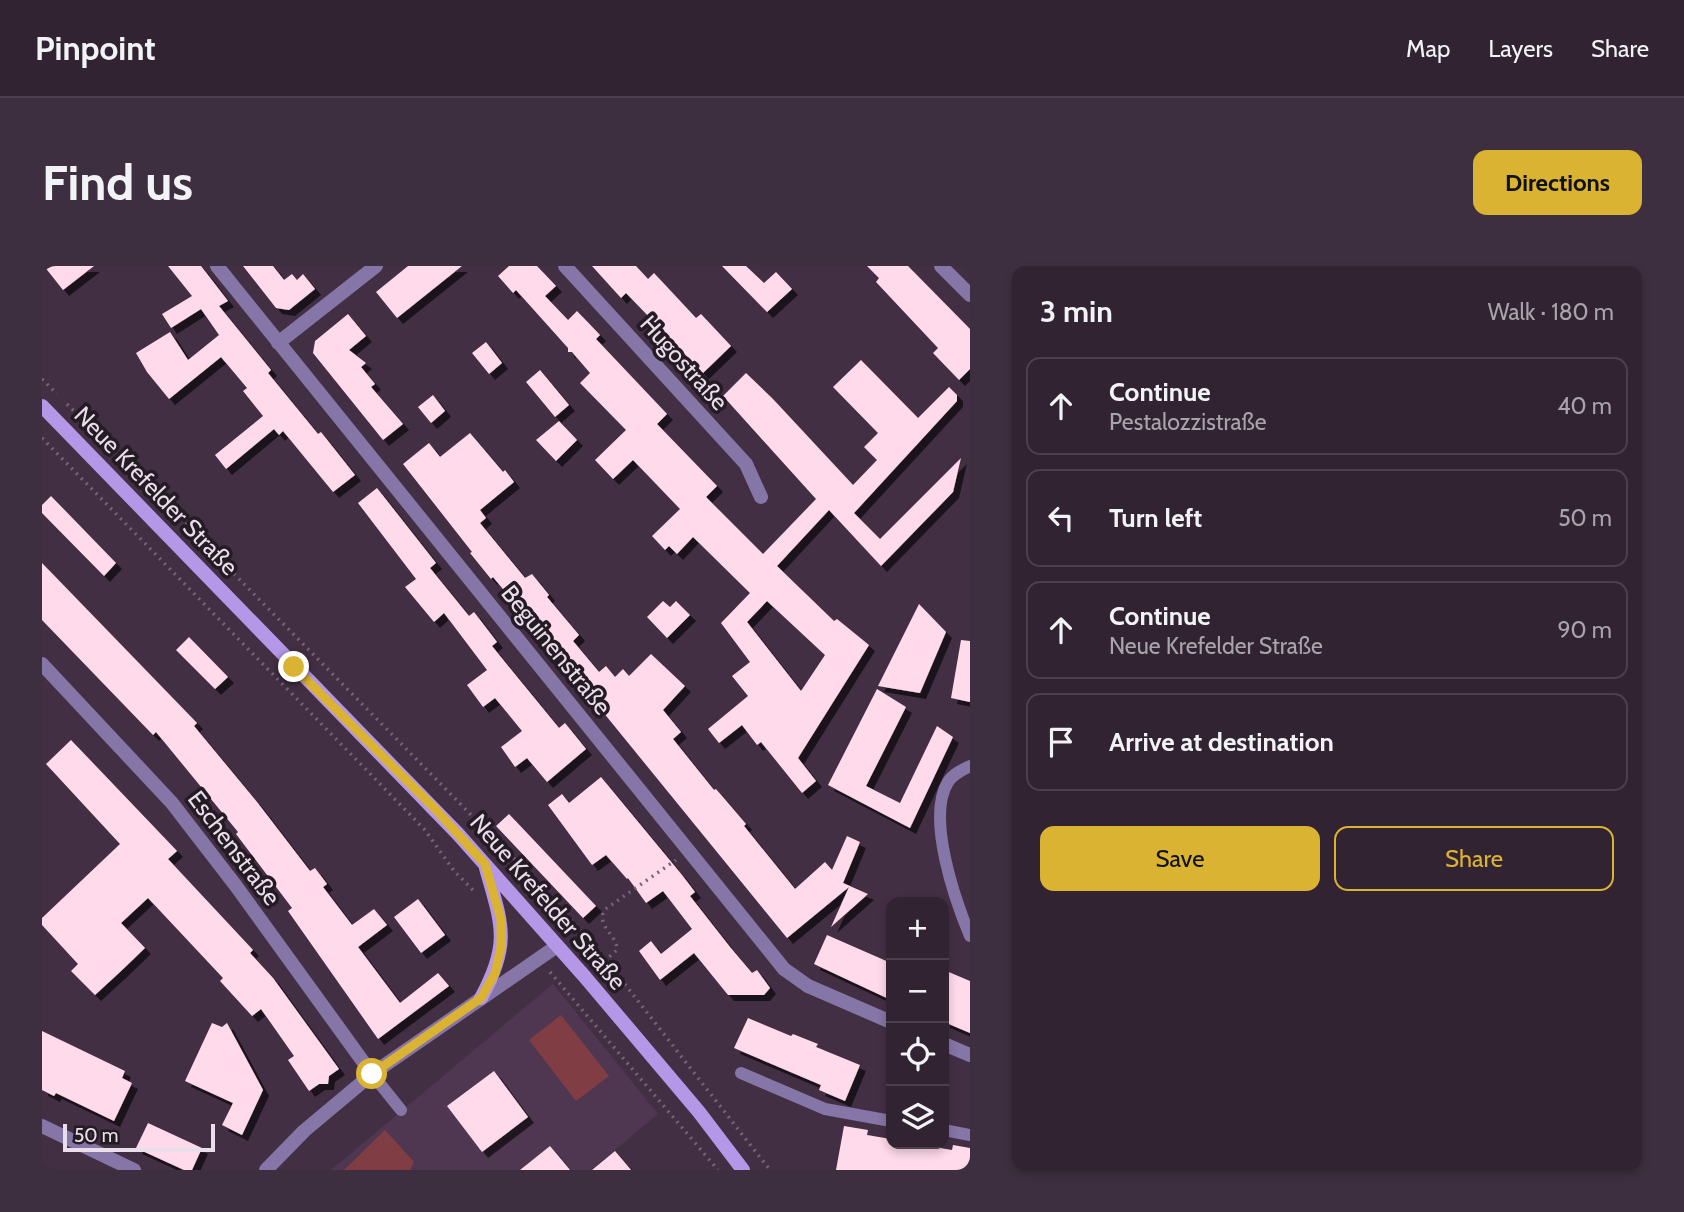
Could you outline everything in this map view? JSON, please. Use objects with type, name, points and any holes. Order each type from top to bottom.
[{"type":"main road","name":"Neue Krefelder Straße","points":[[42,405],[435,809],[585,977],[699,1112],[743,1170]]},
{"type":"main road","points":[[481,998],[495,973],[501,947],[501,920],[485,864]]},
{"type":"street","name":"Beguinenstraße","points":[[218,266],[784,969],[808,986],[886,1020]]},
{"type":"street","points":[[278,342],[376,266]]},
{"type":"street","name":"Hugostraße","points":[[565,266],[746,464],[761,497]]},
{"type":"street","points":[[940,266],[970,295]]},
{"type":"street","name":"Eschenstraße","points":[[42,664],[172,803],[236,886],[372,1074]]},
{"type":"street","points":[[265,1170],[304,1131],[372,1074],[557,946]]},
{"type":"street","points":[[949,1046],[970,1055]]},
{"type":"street","points":[[42,1126],[134,1170]]},
{"type":"lane","points":[[970,766],[949,781],[943,795],[940,823],[945,860],[970,936]]},
{"type":"lane","points":[[741,1073],[825,1109],[886,1121]]},
{"type":"lane","points":[[372,1074],[401,1110]]},
{"type":"lane","points":[[949,1131],[970,1135]]},
{"type":"path","points":[[42,438],[425,830],[454,871],[501,920]]},
{"type":"path","points":[[585,977],[617,950],[617,944],[603,926],[601,918],[604,910],[689,851]]},
{"type":"path","points":[[538,959],[718,1170]]},
{"type":"shaded area","points":[[553,984],[658,1114],[591,1170],[331,1170]]},
{"type":"shaded area","points":[[561,1015],[609,1076],[576,1101],[529,1040]]},
{"type":"shaded area","points":[[385,1130],[414,1162],[410,1170],[344,1170]]},
{"type":"building","points":[[44,266],[94,266],[63,290]]},
{"type":"building","points":[[168,266],[201,266],[228,301],[219,306],[271,370],[268,373],[355,475],[333,492],[283,431],[279,435],[274,429],[226,469],[215,455],[263,416],[243,391],[247,388],[221,357],[169,399],[147,372],[136,353],[170,332],[188,360],[219,335],[201,309],[171,328],[162,314],[192,296]]},
{"type":"building","points":[[243,266],[273,266],[284,280],[292,274],[297,280],[303,274],[315,289],[289,310],[276,308]]},
{"type":"building","points":[[408,266],[462,266],[397,318],[376,292]]},
{"type":"building","points":[[509,266],[537,266],[556,286],[545,296],[568,320],[577,311],[600,335],[596,339],[667,414],[657,424],[717,486],[706,497],[763,554],[816,499],[723,396],[746,373],[853,485],[877,460],[864,447],[878,433],[833,387],[861,360],[918,418],[949,387],[957,395],[957,401],[854,513],[880,539],[961,458],[953,492],[881,566],[829,510],[777,566],[834,621],[837,619],[869,645],[798,758],[816,781],[802,793],[761,742],[757,745],[742,725],[719,743],[708,729],[748,696],[732,676],[750,662],[721,623],[750,593],[693,537],[677,554],[669,546],[665,550],[652,536],[680,509],[633,460],[613,479],[595,460],[626,430],[580,383],[590,373],[572,352],[568,352],[568,348],[516,290],[513,293],[498,276]],"holes":[[[767,601],[825,655],[801,691],[747,622]]]},
{"type":"building","points":[[592,266],[636,266],[648,279],[654,273],[696,318],[701,314],[731,346],[703,373],[626,293],[621,298]]},
{"type":"building","points":[[722,266],[746,266],[764,283],[776,272],[792,289],[767,312]]},
{"type":"building","points":[[867,266],[908,266],[970,329],[970,369],[959,380],[933,353],[938,348],[876,282],[879,278]]},
{"type":"building","points":[[348,314],[366,336],[349,350],[366,363],[361,367],[375,384],[371,387],[403,424],[383,440],[313,353],[315,341]]},
{"type":"building","points":[[486,342],[502,363],[489,374],[472,353]]},
{"type":"building","points":[[540,370],[569,405],[555,417],[526,382]]},
{"type":"building","points":[[433,395],[445,411],[431,423],[418,407]]},
{"type":"building","points":[[559,421],[577,440],[556,461],[536,440]]},
{"type":"building","points":[[470,433],[514,482],[480,510],[486,518],[480,523],[525,578],[532,574],[549,595],[547,597],[579,635],[573,641],[599,672],[606,666],[615,677],[623,669],[629,676],[651,654],[685,686],[663,710],[681,732],[673,739],[714,790],[716,789],[746,824],[744,826],[795,889],[825,862],[832,870],[847,836],[860,842],[843,883],[868,894],[831,927],[849,887],[787,938],[493,577],[491,579],[403,464],[429,443],[440,457]]},
{"type":"building","points":[[377,488],[436,563],[430,568],[469,616],[474,612],[497,642],[492,646],[559,728],[565,723],[586,749],[547,782],[527,758],[515,767],[501,747],[522,731],[495,698],[483,707],[467,685],[487,670],[444,613],[434,622],[405,587],[416,579],[358,503]]},
{"type":"building","points":[[51,496],[116,563],[104,576],[42,513],[42,505]]},
{"type":"building","points":[[42,563],[197,723],[194,726],[310,871],[315,868],[327,884],[323,887],[352,925],[374,909],[387,925],[358,947],[400,1003],[438,973],[449,986],[378,1039],[288,911],[292,908],[236,834],[238,832],[156,732],[153,735],[42,620]]},
{"type":"building","points":[[663,601],[670,607],[676,601],[690,615],[667,638],[647,617]]},
{"type":"building","points":[[919,604],[946,632],[920,693],[878,686]]},
{"type":"building","points":[[189,637],[228,677],[215,689],[176,650]]},
{"type":"building","points":[[961,640],[970,641],[970,702],[951,698]]},
{"type":"building","points":[[877,689],[906,707],[866,786],[900,803],[937,726],[953,737],[910,828],[828,785]]},
{"type":"building","points":[[71,740],[177,851],[168,859],[253,950],[250,953],[273,978],[339,1069],[329,1076],[328,1084],[319,1084],[309,1091],[288,1060],[294,1056],[261,1009],[252,1016],[220,981],[223,978],[148,898],[121,923],[145,948],[120,972],[95,995],[71,971],[78,964],[42,925],[42,918],[120,844],[46,764]]},
{"type":"building","points":[[601,777],[695,892],[690,896],[730,947],[752,973],[757,970],[770,988],[764,995],[728,995],[694,953],[660,980],[639,951],[651,941],[661,954],[692,929],[663,891],[646,903],[628,878],[606,855],[592,865],[548,805],[562,794],[569,803]]},
{"type":"building","points":[[509,814],[596,906],[583,918],[496,826]]},
{"type":"building","points":[[418,899],[445,935],[421,953],[394,917]]},
{"type":"building","points":[[827,935],[886,961],[886,998],[814,964]]},
{"type":"building","points":[[949,972],[970,981],[970,1033],[949,1024]]},
{"type":"building","points":[[748,1018],[818,1044],[816,1047],[860,1065],[845,1101],[819,1090],[821,1085],[734,1048]]},
{"type":"building","points":[[212,1023],[222,1027],[227,1023],[263,1090],[242,1135],[222,1125],[233,1103],[185,1081]]},
{"type":"building","points":[[42,1031],[125,1071],[122,1078],[132,1083],[114,1121],[56,1093],[54,1096],[42,1090]]},
{"type":"building","points":[[494,1071],[528,1117],[482,1152],[447,1106]]},
{"type":"building","points":[[148,1123],[202,1148],[192,1170],[184,1170],[136,1148]]},
{"type":"building","points":[[844,1126],[868,1130],[867,1135],[886,1138],[886,1149],[952,1150],[953,1145],[970,1148],[970,1170],[836,1170]]},
{"type":"building","points":[[550,1146],[570,1170],[520,1170]]},
{"type":"building","points":[[615,1151],[631,1170],[592,1170]]},
{"type":"route","points":[[294,667],[435,809],[485,864],[501,920],[501,947],[495,973],[481,998],[372,1074]]}]
